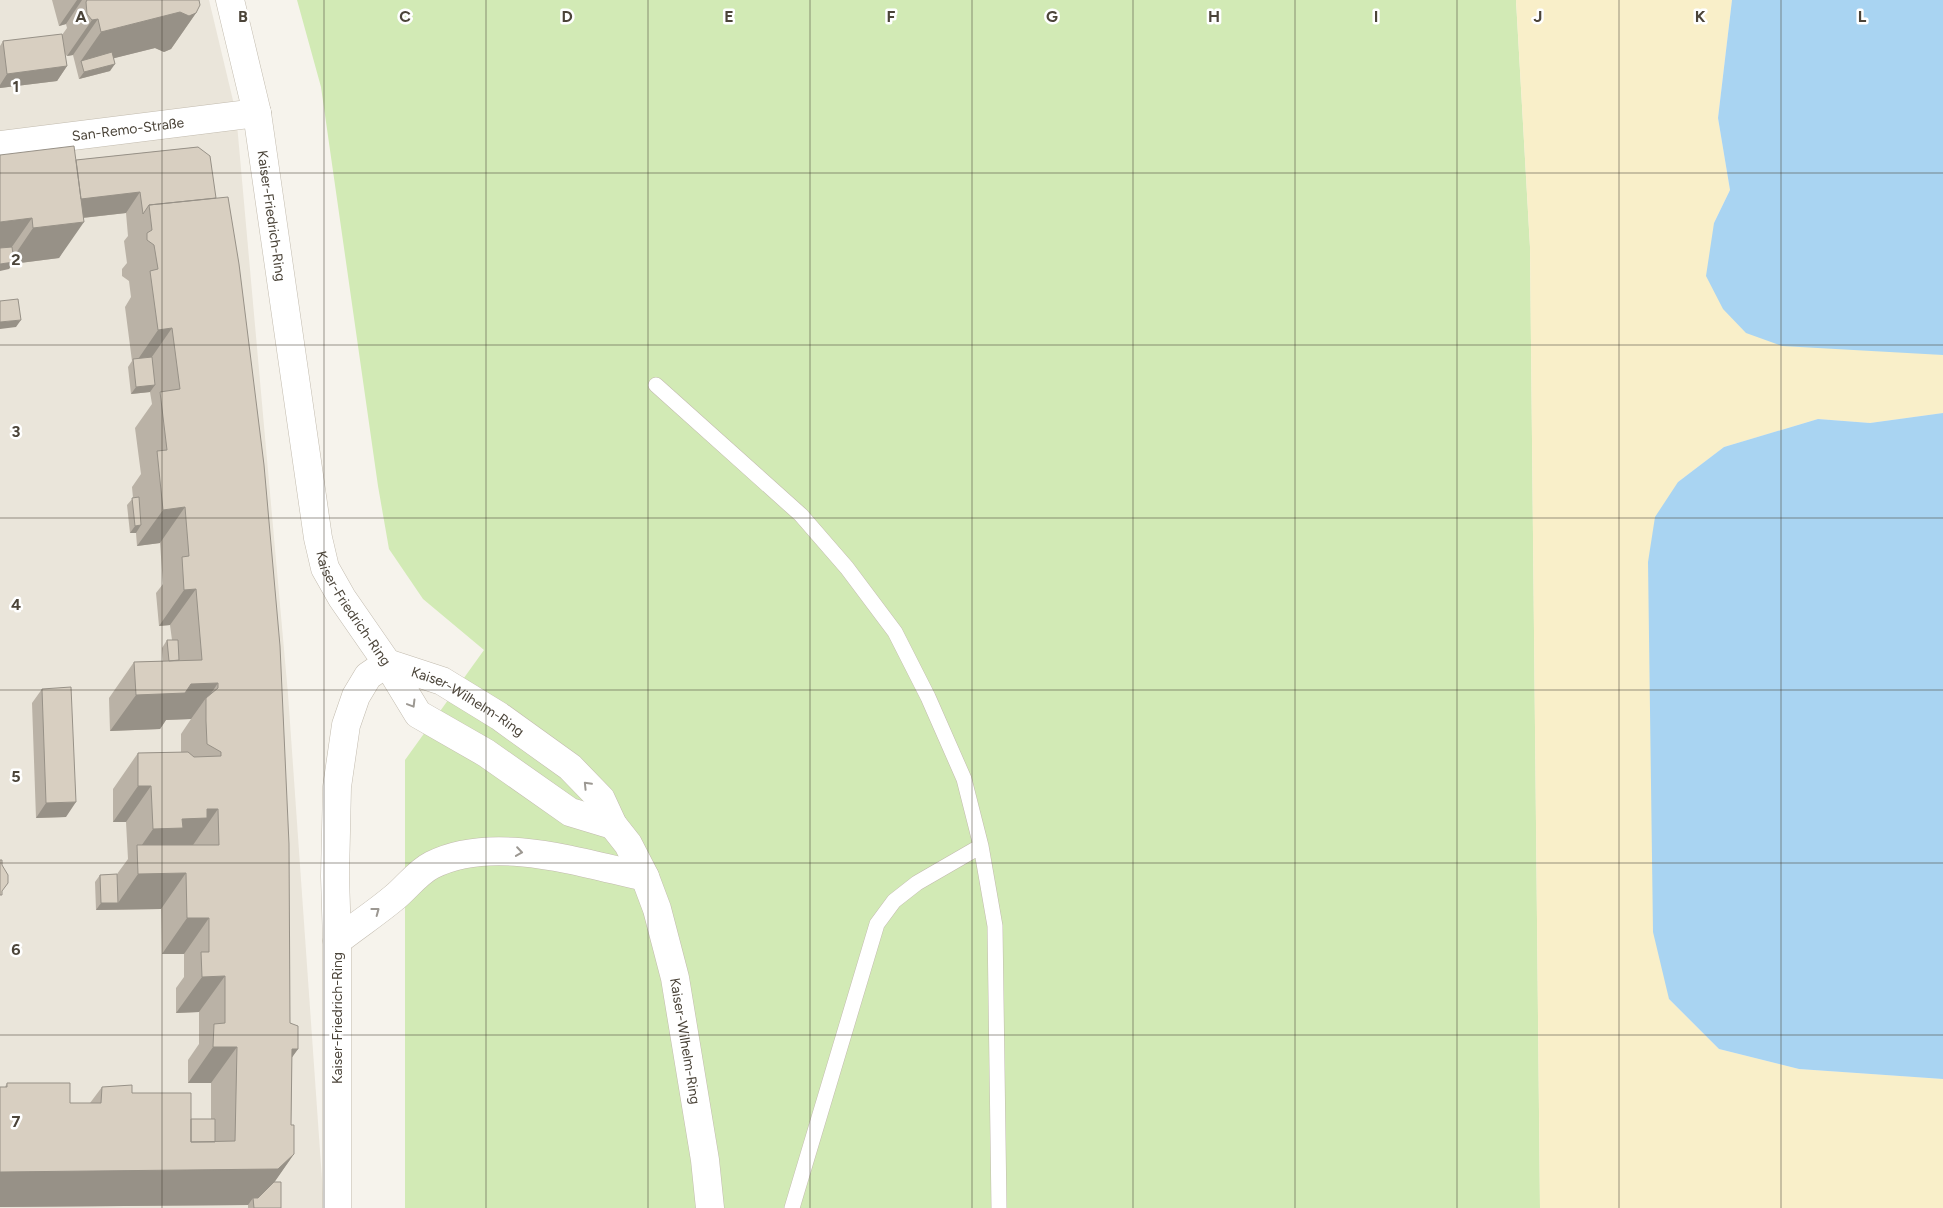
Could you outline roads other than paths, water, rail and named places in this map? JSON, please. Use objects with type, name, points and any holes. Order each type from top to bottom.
[{"type":"street","name":"Kaiser-Friedrich-Ring","points":[[230,0],[257,113],[318,538],[325,568],[342,598],[387,663],[368,676],[356,696],[346,726],[338,787],[336,820],[337,1208]]},
{"type":"street","name":"San-Remo-Straße","points":[[0,144],[257,113]]},
{"type":"street","name":"Kaiser-Wilhelm-Ring","points":[[387,663],[418,714],[486,753],[570,812],[613,826]]},
{"type":"street","name":"Kaiser-Wilhelm-Ring","points":[[387,663],[442,681],[499,716],[562,761],[601,799],[613,826],[628,844],[645,877],[657,909],[675,978],[705,1160],[710,1208]]},
{"type":"street","points":[[337,941],[394,898],[431,866],[450,858],[475,852],[506,850],[645,877]]},
{"type":"lane","points":[[656,385],[801,515],[847,568],[895,632],[928,697],[964,779],[981,846],[995,926],[999,1208]]},
{"type":"lane","points":[[792,1208],[877,924],[894,901],[917,883],[981,846]]},
{"type":"water","points":[[1732,0],[1943,0],[1943,355],[1782,346],[1746,333],[1723,309],[1706,276],[1714,223],[1730,190],[1718,118]]},
{"type":"water","points":[[1943,413],[1943,1079],[1799,1069],[1719,1049],[1669,999],[1653,932],[1648,562],[1655,517],[1678,482],[1724,447],[1818,419],[1870,423]]}]
